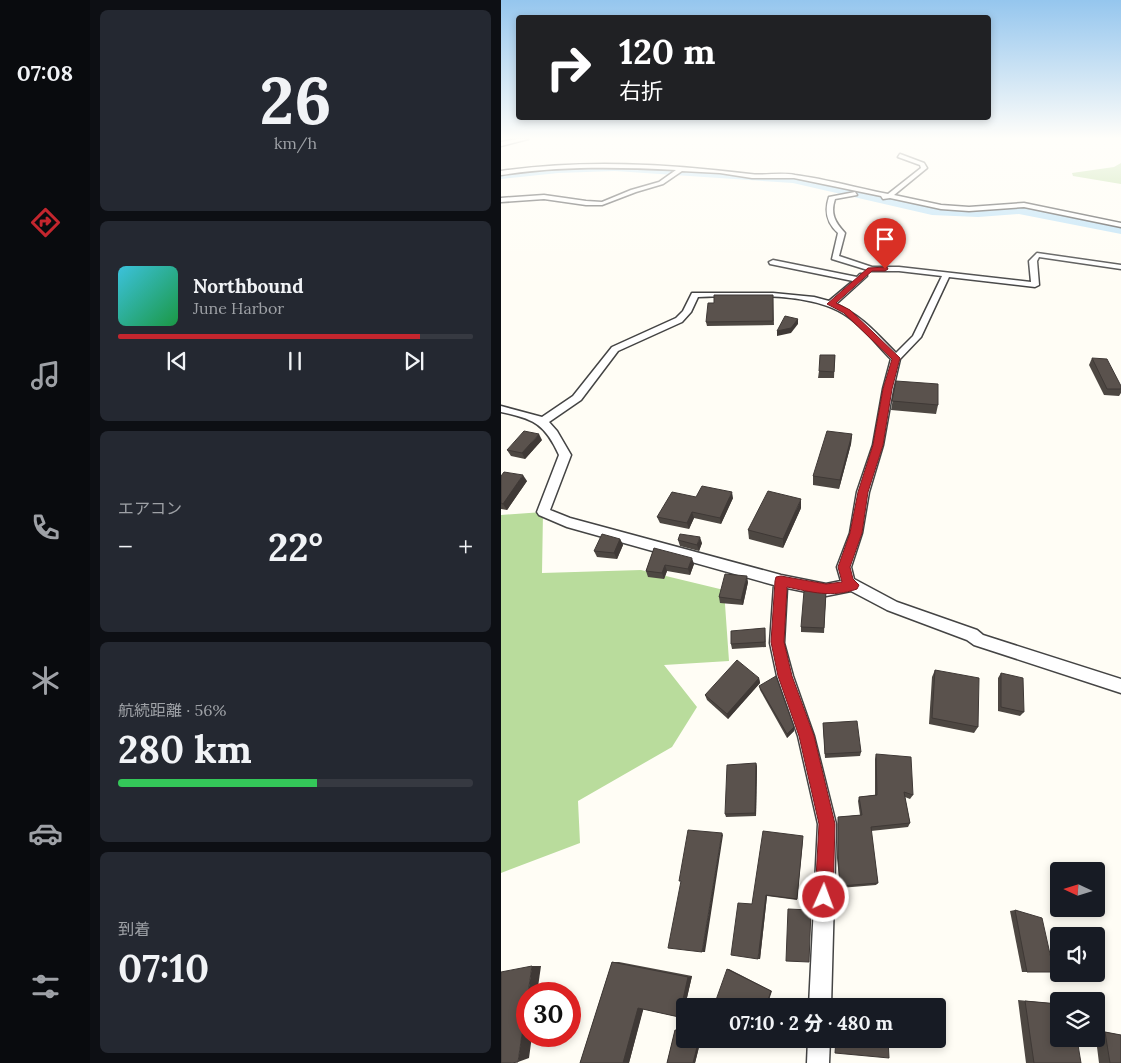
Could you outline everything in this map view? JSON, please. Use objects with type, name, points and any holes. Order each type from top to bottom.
[{"type":"street","points":[[501,200],[524,196],[559,198],[597,204],[614,201],[642,189]]},
{"type":"street","points":[[851,189],[956,209],[1024,205],[1121,225]]},
{"type":"street","points":[[899,189],[889,197],[849,194],[832,197],[829,218],[834,227],[842,233],[835,256],[871,269],[899,269],[1035,286],[1033,261],[1037,255],[1121,267]]},
{"type":"street","points":[[773,262],[859,280]]},
{"type":"street","points":[[831,304],[871,269]]},
{"type":"street","points":[[947,276],[917,337],[896,358],[888,389],[878,445],[863,492],[856,533],[844,567],[848,582],[910,612],[972,635],[979,640],[1121,686]]},
{"type":"street","points":[[543,421],[577,398],[615,349],[679,320],[687,312],[695,294],[758,294],[831,304],[847,311],[896,358]]},
{"type":"street","points":[[501,409],[543,421],[555,434],[565,455],[543,512],[567,522],[781,581],[826,590],[853,585]]},
{"type":"street","points":[[781,581],[777,642],[785,676],[806,736],[827,824],[820,998]]},
{"type":"street","points":[[818,1063],[819,1048]]},
{"type":"green space","points":[[543,512],[542,573],[641,570],[724,590],[729,661],[664,665],[697,707],[672,747],[578,801],[580,843],[501,873],[501,515]]},
{"type":"building","points":[[714,295],[773,295],[773,321],[706,322],[708,303],[714,303]]},
{"type":"building","points":[[785,316],[798,319],[791,328],[777,331]]},
{"type":"building","points":[[820,355],[835,355],[834,372],[819,371]]},
{"type":"building","points":[[1092,358],[1107,359],[1121,389],[1107,389]]},
{"type":"building","points":[[896,381],[938,384],[938,405],[892,401]]},
{"type":"building","points":[[524,431],[539,434],[522,453],[507,450]]},
{"type":"building","points":[[827,431],[852,434],[840,480],[813,476]]},
{"type":"building","points":[[504,472],[523,475],[503,504],[501,503],[501,476]]},
{"type":"building","points":[[702,486],[732,492],[720,518],[692,512],[687,523],[657,517],[672,492],[696,497]]},
{"type":"building","points":[[768,491],[801,499],[783,539],[748,530]]},
{"type":"building","points":[[602,534],[620,539],[614,553],[594,551]]},
{"type":"building","points":[[680,534],[700,537],[697,545],[678,540]]},
{"type":"building","points":[[654,548],[692,558],[688,569],[665,565],[662,573],[646,571]]},
{"type":"building","points":[[725,574],[747,576],[741,600],[719,597]]},
{"type":"building","points":[[804,591],[826,592],[824,628],[801,627]]},
{"type":"building","points":[[765,628],[765,642],[731,644],[731,631]]},
{"type":"building","points":[[737,660],[759,678],[727,714],[705,695]]},
{"type":"building","points":[[935,670],[979,678],[978,727],[932,718]]},
{"type":"building","points":[[1001,673],[1023,678],[1024,712],[1001,707]]},
{"type":"building","points":[[776,676],[794,727],[787,734],[759,686]]},
{"type":"building","points":[[857,721],[861,752],[825,754],[823,723]]},
{"type":"building","points":[[876,754],[911,757],[913,795],[904,792],[910,823],[871,827],[878,883],[840,886],[838,817],[862,815],[859,797],[877,795]]},
{"type":"building","points":[[756,763],[755,813],[725,814],[727,765]]},
{"type":"building","points":[[688,830],[722,833],[702,952],[668,948],[681,881],[679,881]]},
{"type":"building","points":[[763,831],[803,836],[797,899],[766,895],[758,959],[731,955],[738,903],[752,904]]},
{"type":"building","points":[[788,909],[811,910],[809,962],[786,961]]},
{"type":"building","points":[[1015,910],[1042,918],[1050,954],[1050,972],[1027,972]]},
{"type":"building","points":[[612,962],[688,977],[683,998],[676,998],[676,1016],[638,1008],[623,1063],[580,1063]]},
{"type":"building","points":[[532,966],[530,982],[516,982],[516,1047],[520,1047],[518,1062],[501,1063],[501,972]]},
{"type":"building","points":[[727,969],[771,991],[769,998],[717,998]]},
{"type":"building","points":[[1025,1001],[1050,1003],[1050,1047],[1078,1047],[1081,1063],[1034,1063]]},
{"type":"building","points":[[675,1030],[676,1048],[697,1048],[693,1063],[667,1063]]},
{"type":"building","points":[[1105,1032],[1121,1035],[1121,1063],[1110,1063]]},
{"type":"building","points":[[835,1048],[888,1048],[889,1058],[835,1053]]},
{"type":"waterway","points":[[832,189],[932,211],[978,213],[1019,210],[1121,230]]},
{"type":"route","points":[[824,897],[827,824],[806,736],[785,676],[777,642],[781,581],[826,590],[853,585],[848,582],[844,567],[856,533],[863,492],[878,445],[888,389],[896,358],[847,311],[831,304],[871,269],[885,269]]}]
